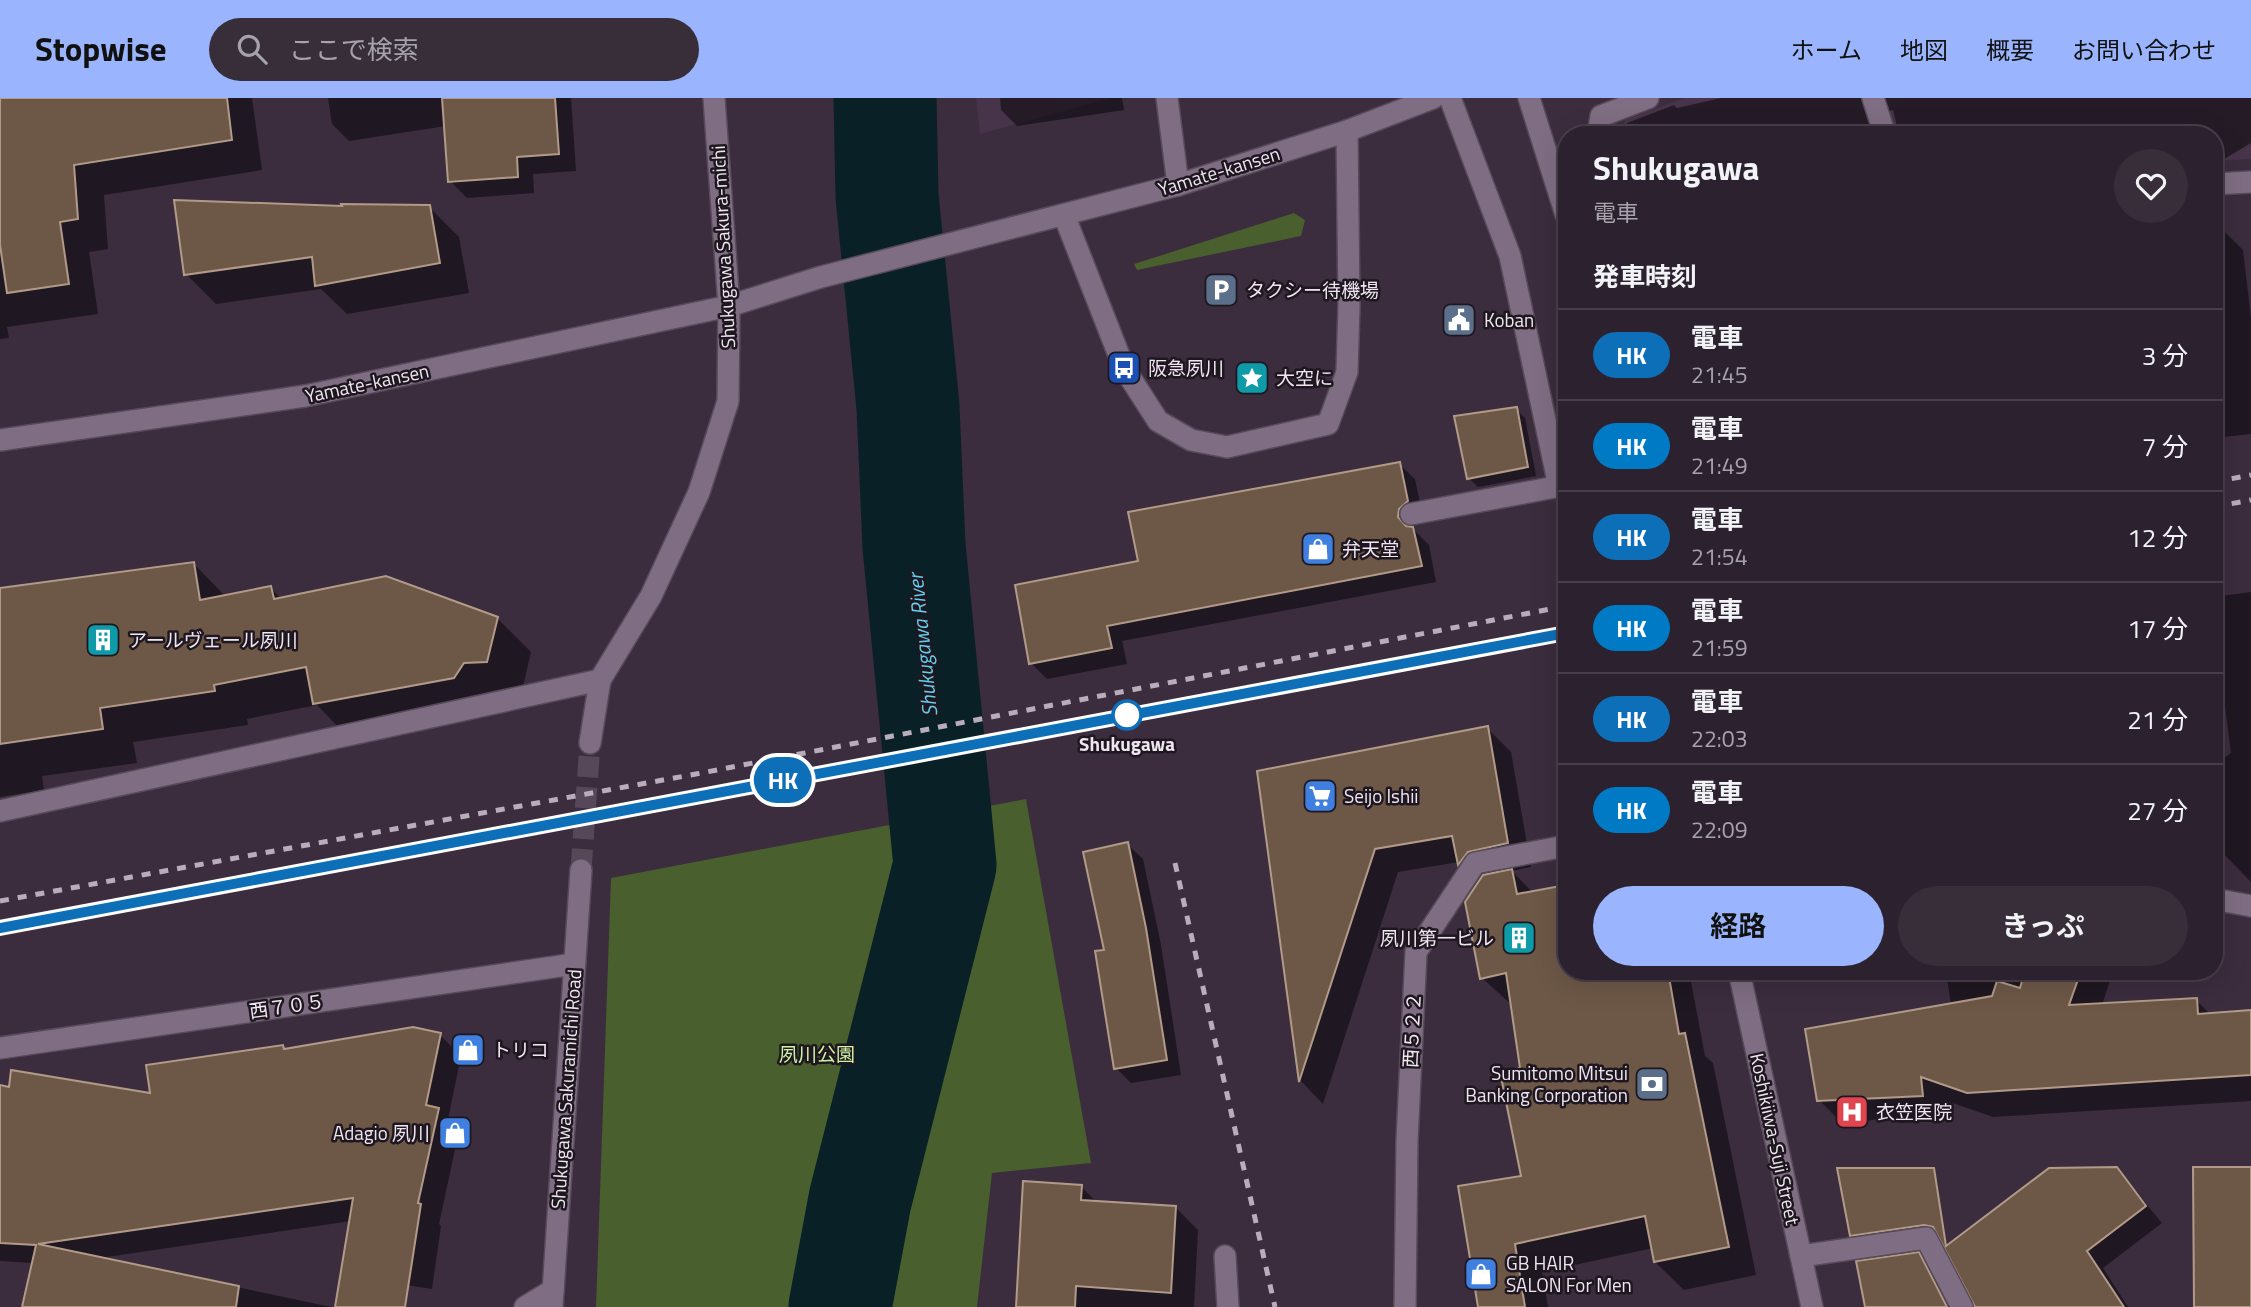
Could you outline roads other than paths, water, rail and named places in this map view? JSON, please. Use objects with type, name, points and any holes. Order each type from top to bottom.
[{"type":"street","name":"Shukugawa Sakura-michi","points":[[590,743],[600,680],[651,596],[699,492],[728,401],[729,306],[714,98]]},
{"type":"street","points":[[1167,98],[1178,185]]},
{"type":"street","name":"Yamate-kansen","points":[[0,440],[305,396],[729,306],[821,277],[1178,185],[1347,131],[1433,98]]},
{"type":"street","points":[[1450,98],[1510,256],[1558,467]]},
{"type":"street","points":[[1529,98],[1558,190]]},
{"type":"street","points":[[1599,126],[1601,116],[1648,98]]},
{"type":"street","points":[[1872,98],[1882,126]]},
{"type":"street","points":[[1064,215],[1124,368],[1158,421],[1191,440],[1227,447],[1328,424],[1347,372],[1347,131]]},
{"type":"street","points":[[2223,184],[2251,182]]},
{"type":"street","points":[[1411,514],[1558,486]]},
{"type":"street","points":[[0,811],[600,680]]},
{"type":"street","name":"西５２２","points":[[1405,1307],[1407,1141],[1416,952],[1475,863],[1558,847]]},
{"type":"street","name":"Shukugawa Sakuramichi Road","points":[[552,1299],[581,870]]},
{"type":"street","points":[[2223,901],[2251,906]]},
{"type":"street","name":"西７０５","points":[[0,1048],[574,964]]},
{"type":"street","name":"Koshikiiwa-Suji Street","points":[[1741,980],[1812,1307]]},
{"type":"street","points":[[1801,1256],[1926,1238],[1962,1307]]},
{"type":"street","points":[[1225,1256],[1228,1307]]},
{"type":"street","points":[[525,1307],[552,1299]]},
{"type":"waterway","name":"Shukugawa River","points":[[840,1307],[860,1200],[945,865],[914,546],[908,407],[887,196],[885,98]]},
{"type":"tunnel","points":[[581,870],[590,743]]},
{"type":"railway","points":[[2223,480],[2251,475]]},
{"type":"railway","points":[[2223,505],[2251,500]]},
{"type":"railway","points":[[0,901],[696,774],[1558,608]]},
{"type":"railway","points":[[0,928],[1558,635]]},
{"type":"railway","points":[[1175,863],[1275,1307]]},
{"type":"train","name":"HK","points":[[0,928],[1558,634]]},
{"type":"place","name":"タクシー待機場","points":[[1221,290]]},
{"type":"place","name":"Koban","points":[[1459,320]]},
{"type":"place","name":"阪急夙川","points":[[1124,368]]},
{"type":"place","name":"大空に","points":[[1252,378]]},
{"type":"place","name":"弁天堂","points":[[1318,549]]},
{"type":"place","name":"アールヴェール夙川","points":[[103,640]]},
{"type":"place","name":"Shukugawa","points":[[1127,715]]},
{"type":"place","name":"Seijo Ishii","points":[[1320,796]]},
{"type":"place","name":"夙川第一ビル","points":[[1519,938]]},
{"type":"place","name":"トリコ","points":[[468,1050]]},
{"type":"place","name":"Sumitomo Mitsui Banking Corporation","points":[[1652,1084]]},
{"type":"place","name":"衣笠医院","points":[[1852,1112]]},
{"type":"place","name":"Adagio 夙川","points":[[455,1133]]},
{"type":"place","name":"GB HAIR SALON For Men","points":[[1481,1274]]},
{"type":"park label","name":"夙川公園","points":[[817,1054]]}]
